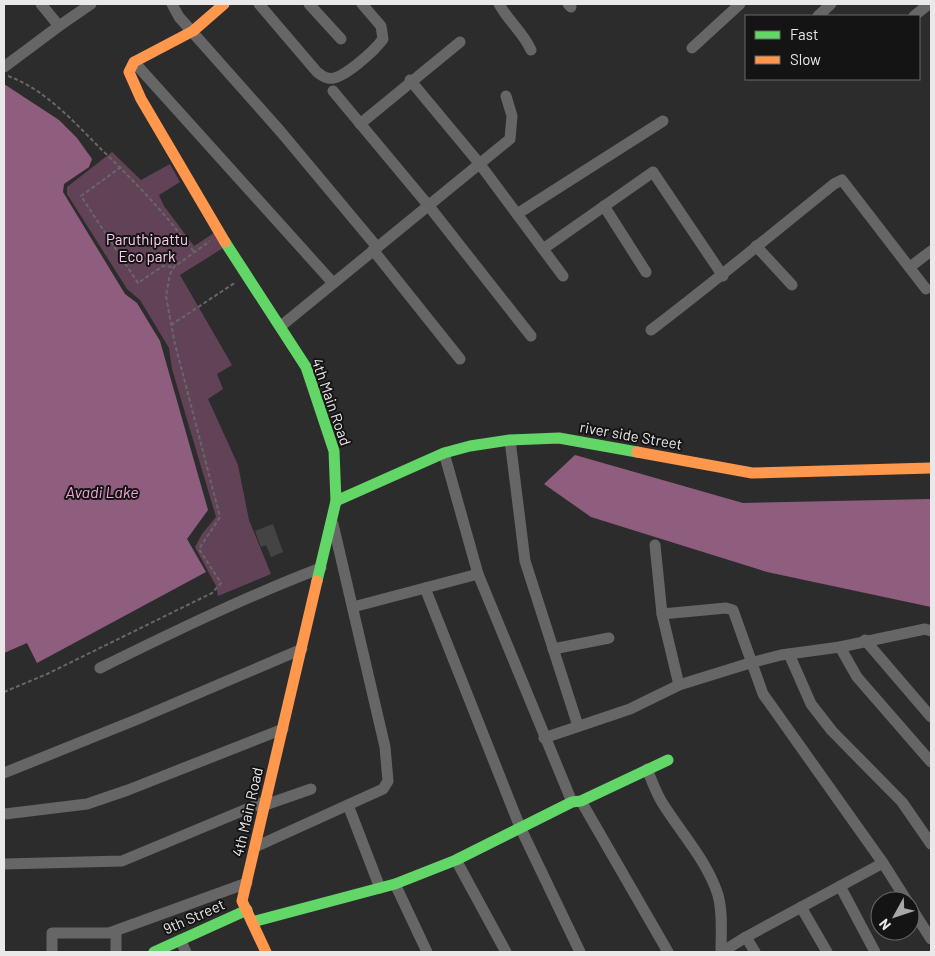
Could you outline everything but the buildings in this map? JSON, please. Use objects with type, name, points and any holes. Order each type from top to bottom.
[{"type":"street","points":[[41,4],[59,26]]},
{"type":"street","points":[[4,67],[91,4]]},
{"type":"street","points":[[172,4],[175,11],[281,132],[375,248],[460,359]]},
{"type":"street","points":[[224,4],[193,31],[134,62],[333,283]]},
{"type":"street","points":[[259,4],[317,72],[328,78],[339,77],[376,48],[383,39],[381,26],[362,4]]},
{"type":"street","points":[[309,4],[341,39]]},
{"type":"street","points":[[499,4],[505,16],[526,38],[531,50]]},
{"type":"street","points":[[692,48],[740,4]]},
{"type":"street","points":[[819,15],[831,4]]},
{"type":"street","points":[[915,15],[928,4]]},
{"type":"street","points":[[360,124],[410,80],[460,42]]},
{"type":"street","name":"4th Main Road","points":[[134,62],[129,72],[133,84],[220,234],[306,367],[334,451],[336,501],[242,901],[266,952]]},
{"type":"street","points":[[410,80],[479,163],[563,276]]},
{"type":"street","points":[[333,91],[428,204],[531,336]]},
{"type":"street","points":[[281,326],[428,204],[510,139],[512,116],[506,96]]},
{"type":"street","points":[[517,214],[663,121]]},
{"type":"street","points":[[543,249],[653,172],[723,276]]},
{"type":"street","points":[[651,330],[723,276],[756,246],[834,184],[842,180],[926,289]]},
{"type":"street","points":[[604,206],[646,272]]},
{"type":"street","points":[[756,246],[792,285]]},
{"type":"street","points":[[910,267],[931,251]]},
{"type":"street","name":"river side Street","points":[[336,501],[444,453],[470,446],[510,440],[559,438],[752,473],[931,468]]},
{"type":"street","points":[[510,440],[525,561],[578,726]]},
{"type":"street","points":[[444,453],[478,574],[544,738],[576,802],[668,952]]},
{"type":"street","points":[[255,847],[383,789],[388,781],[385,747],[332,520]]},
{"type":"street","points":[[655,545],[662,614],[679,685]]},
{"type":"street","points":[[100,668],[208,614],[264,589],[321,568]]},
{"type":"street","points":[[353,607],[478,574]]},
{"type":"street","points":[[425,588],[520,827],[580,952]]},
{"type":"street","points":[[662,614],[726,608],[733,610],[738,620],[750,664],[763,694],[901,891]]},
{"type":"street","points":[[544,738],[630,709],[679,685],[750,664],[789,654],[840,647],[865,640],[925,629],[931,631]]},
{"type":"street","points":[[553,649],[609,638]]},
{"type":"street","points":[[865,640],[931,717]]},
{"type":"street","points":[[840,647],[857,677],[931,762]]},
{"type":"street","points":[[4,773],[138,719],[302,648]]},
{"type":"street","points":[[789,654],[811,704],[832,732],[902,802],[931,844]]},
{"type":"street","points":[[5,814],[86,804],[128,790],[283,729]]},
{"type":"street","points":[[252,922],[395,884],[456,860],[520,827],[668,760]]},
{"type":"street","points":[[647,769],[663,804],[680,826],[708,872],[718,896],[722,925],[721,952]]},
{"type":"street","points":[[4,864],[122,861],[265,803],[311,789]]},
{"type":"street","points":[[348,805],[380,888]]},
{"type":"street","points":[[456,860],[506,952]]},
{"type":"street","points":[[721,952],[883,864]]},
{"type":"street","points":[[52,952],[52,933],[109,933],[247,882]]},
{"type":"street","points":[[395,884],[427,952]]},
{"type":"street","points":[[840,886],[875,952]]},
{"type":"street","points":[[801,907],[827,952]]},
{"type":"street","name":"9th Street","points":[[154,952],[246,910]]},
{"type":"street","points":[[920,922],[931,939]]},
{"type":"street","points":[[116,931],[116,952]]},
{"type":"street","points":[[746,937],[755,952]]},
{"type":"street","points":[[180,940],[186,952]]},
{"type":"path","points":[[4,74],[30,87],[53,103],[152,198],[194,252]]},
{"type":"path","points":[[121,167],[81,196],[138,283],[163,266],[174,266]]},
{"type":"path","points":[[4,692],[47,674],[203,597],[217,589],[221,583],[217,573],[200,552],[200,546],[220,517],[171,326],[166,296],[170,274],[174,266],[220,234]]},
{"type":"path","points":[[171,326],[246,276]]},
{"type":"green space","name":"Paruthipattu Eco park","points":[[112,152],[141,180],[170,164],[180,182],[159,195],[164,206],[194,246],[214,233],[223,248],[180,275],[232,365],[217,374],[223,389],[208,399],[238,465],[249,520],[271,574],[218,596],[216,586],[195,547],[202,534],[216,517],[172,369],[169,348],[140,300],[127,289],[67,194],[67,187]]},
{"type":"water","name":"Avadi Lake","points":[[4,84],[59,120],[77,138],[92,159],[89,167],[64,184],[63,192],[125,294],[137,303],[160,341],[208,510],[187,539],[206,572],[37,663],[27,643],[4,653]]},
{"type":"water","points":[[575,455],[743,503],[931,499],[931,607],[767,572],[591,517],[544,484]]},
{"type":"traffic: fast","points":[[225,242],[306,367],[334,451],[336,501],[317,581]]},
{"type":"traffic: fast","points":[[336,501],[444,453],[470,446],[510,440],[559,438],[637,452]]},
{"type":"traffic: fast","points":[[252,922],[395,884],[456,860],[572,802],[581,801],[668,760]]},
{"type":"traffic: fast","points":[[154,952],[247,910]]},
{"type":"traffic: slow","points":[[224,4],[193,31],[134,62],[129,72],[141,99],[225,242]]},
{"type":"traffic: slow","points":[[637,452],[752,473],[931,468]]},
{"type":"traffic: slow","points":[[266,952],[242,901],[317,581]]}]
